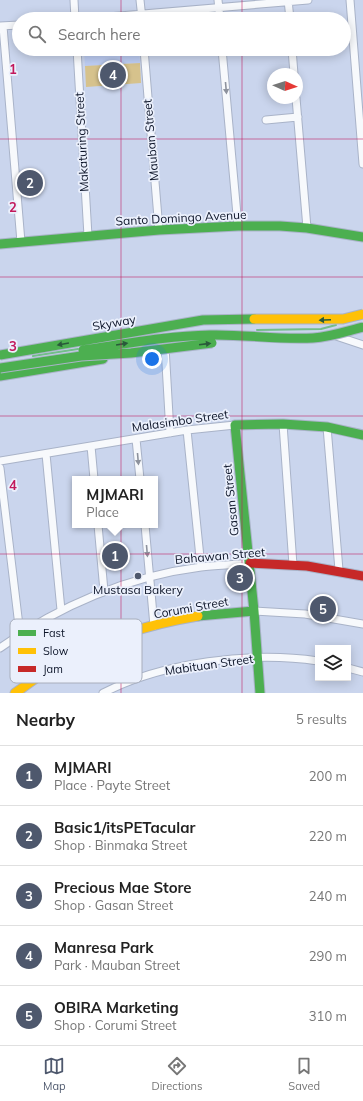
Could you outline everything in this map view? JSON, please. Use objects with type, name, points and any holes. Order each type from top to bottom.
[{"type":"main road","name":"Santo Domingo Avenue","points":[[0,244],[159,230],[238,226],[280,226],[307,228],[363,237]]},
{"type":"main road","name":"Skyway","points":[[0,355],[203,320],[320,320],[343,319],[363,314]]},
{"type":"main road","name":"Skyway","points":[[0,373],[158,348],[172,344],[233,319]]},
{"type":"main road","name":"Skyway","points":[[0,363],[165,337],[212,335],[313,338],[363,327]]},
{"type":"main road","name":"Skyway","points":[[0,368],[81,356],[131,353],[262,336]]},
{"type":"main road","name":"Skyway","points":[[0,376],[82,363],[131,353]]},
{"type":"main road","name":"Malasimbo Street","points":[[236,425],[284,424],[327,427],[363,435]]},
{"type":"main road","name":"Gasan Street","points":[[236,425],[250,563],[260,693]]},
{"type":"main road","name":"Bahawan Street","points":[[250,563],[293,564],[339,570],[363,576]]},
{"type":"main road","name":"Corumi Street","points":[[142,630],[187,618],[254,611]]},
{"type":"main road","name":"Corumi Street","points":[[15,693],[29,683]]},
{"type":"street","points":[[74,0],[75,12]]},
{"type":"street","points":[[140,0],[141,12]]},
{"type":"street","points":[[171,12],[218,4],[308,0]]},
{"type":"street","points":[[350,0],[351,12]]},
{"type":"street","points":[[288,1],[289,12]]},
{"type":"street","points":[[351,13],[363,164]]},
{"type":"street","points":[[12,25],[1,26],[21,242]]},
{"type":"street","name":"Makaturing Street","points":[[77,56],[88,236]]},
{"type":"street","name":"Mauban Street","points":[[145,56],[159,230]]},
{"type":"street","points":[[223,56],[238,226]]},
{"type":"street","points":[[293,56],[294,68]]},
{"type":"street","points":[[297,104],[307,228]]},
{"type":"street","points":[[266,120],[298,118]]},
{"type":"street","points":[[336,336],[363,345]]},
{"type":"street","points":[[165,345],[170,433]]},
{"type":"street","points":[[284,424],[293,564]]},
{"type":"street","name":"Malasimbo Street","points":[[0,461],[187,430],[236,425]]},
{"type":"street","points":[[327,427],[339,570]]},
{"type":"street","points":[[187,430],[201,567]]},
{"type":"street","points":[[136,439],[140,476]]},
{"type":"street","points":[[91,446],[94,476]]},
{"type":"street","points":[[46,454],[62,610]]},
{"type":"street","points":[[0,468],[18,619]]},
{"type":"street","points":[[98,528],[104,591]]},
{"type":"street","points":[[145,528],[154,626]]},
{"type":"street","name":"Bahawan Street","points":[[46,619],[62,610],[104,591],[149,577],[201,567],[250,563]]},
{"type":"street","name":"Corumi Street","points":[[254,611],[305,614],[363,624]]},
{"type":"street","name":"Bahawan Street","points":[[0,648],[10,641]]},
{"type":"street","name":"Mabituan Street","points":[[142,678],[169,670],[224,660],[282,658],[315,661]]},
{"type":"street","points":[[351,669],[363,672]]},
{"type":"street","name":"Mabituan Street","points":[[103,693],[127,683]]},
{"type":"shaded area","points":[[84,56],[140,56],[140,63],[85,66]]},
{"type":"shaded area","points":[[140,63],[141,83],[86,87],[85,66]]},
{"type":"waterway","points":[[257,330],[321,329],[336,325]]},
{"type":"waterway","points":[[33,356],[78,349]]},
{"type":"traffic: fast","points":[[0,244],[159,230],[238,226],[280,226],[307,228],[363,237]]},
{"type":"traffic: fast","points":[[0,355],[203,320],[254,319]]},
{"type":"traffic: fast","points":[[83,350],[194,336],[223,335],[313,338],[363,327]]},
{"type":"traffic: fast","points":[[0,368],[81,356],[131,353],[212,343]]},
{"type":"traffic: fast","points":[[0,376],[103,359]]},
{"type":"traffic: fast","points":[[260,693],[254,611],[235,425],[283,424],[327,427],[363,435]]},
{"type":"traffic: fast","points":[[198,616],[254,611]]},
{"type":"traffic: slow","points":[[254,319],[343,319],[363,314]]},
{"type":"traffic: slow","points":[[142,629],[198,616]]},
{"type":"traffic: slow","points":[[15,693],[29,683]]},
{"type":"traffic: jam","points":[[250,563],[307,566],[363,576]]},
{"type":"place","name":"Manresa Park","points":[[113,75]]},
{"type":"place","name":"Basic1/itsPETacular","points":[[30,183]]},
{"type":"place","name":"MJMARI","points":[[115,556]]},
{"type":"place","name":"Mustasa Bakery","points":[[138,576]]},
{"type":"place","name":"Precious Mae Store","points":[[240,578]]},
{"type":"place","name":"OBIRA Marketing","points":[[323,609]]}]
